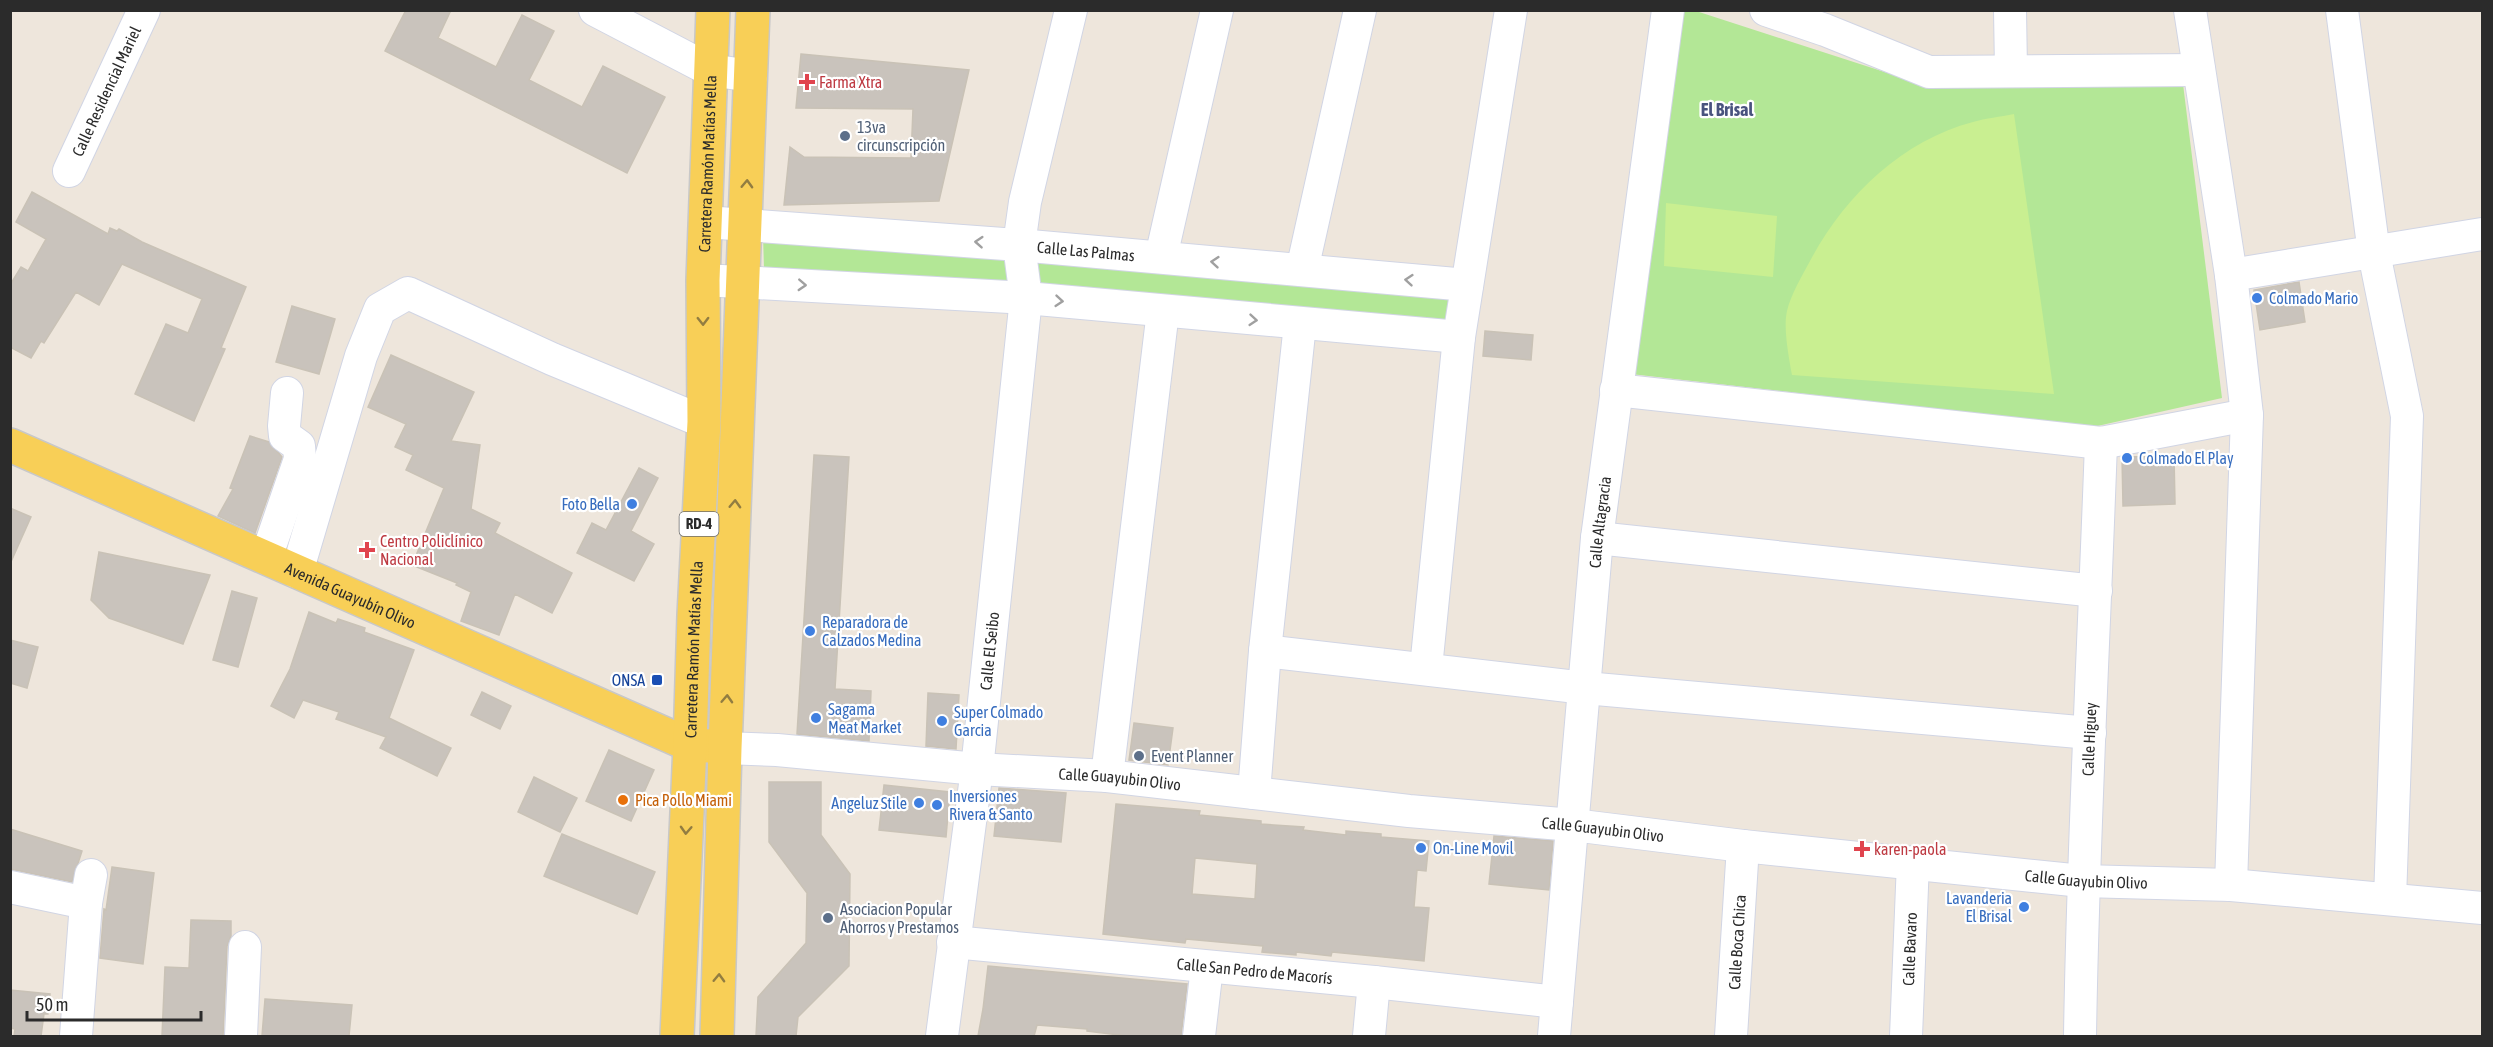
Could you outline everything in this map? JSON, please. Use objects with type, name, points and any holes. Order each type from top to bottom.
[{"type":"main road","name":"Carretera Ramón Matías Mella","points":[[677,1036],[704,422],[703,280],[713,10]]},
{"type":"main road","name":"RD-4","points":[[717,1036],[725,748],[753,10]]},
{"type":"main road","name":"Avenida Guayubín Olivo","points":[[10,445],[690,745],[725,748]]},
{"type":"street","name":"Calle Residencial Mariel","points":[[69,171],[144,10]]},
{"type":"street","points":[[595,10],[710,70],[751,76]]},
{"type":"street","name":"Calle El Seibo","points":[[942,1036],[977,769],[1026,298],[1019,245],[1025,202],[1071,10]]},
{"type":"street","points":[[1161,257],[1217,10]]},
{"type":"street","points":[[1302,270],[1360,10]]},
{"type":"street","points":[[1426,668],[1459,338],[1511,10]]},
{"type":"street","name":"Calle Altagracia","points":[[1554,1036],[1597,538],[1668,10]]},
{"type":"street","points":[[1766,10],[1827,20],[1929,72],[2199,70]]},
{"type":"street","points":[[2010,10],[2011,70]]},
{"type":"street","points":[[2190,10],[2231,275],[2247,415],[2232,885]]},
{"type":"street","points":[[2342,10],[2374,253],[2407,416],[2390,899]]},
{"type":"street","name":"Calle Las Palmas","points":[[705,222],[1019,245],[1467,285]]},
{"type":"street","points":[[2231,275],[2482,234]]},
{"type":"street","points":[[703,280],[1026,298],[1459,338]]},
{"type":"street","points":[[297,572],[361,356],[381,309],[408,293],[552,359],[704,422]]},
{"type":"street","points":[[1107,776],[1163,311]]},
{"type":"street","points":[[1254,793],[1265,651],[1300,324]]},
{"type":"street","points":[[1616,390],[2101,443],[2247,415]]},
{"type":"street","points":[[266,558],[300,459],[298,446],[285,436],[288,393]]},
{"type":"street","name":"Calle Higuey","points":[[2080,1036],[2082,881],[2101,443]]},
{"type":"street","points":[[1597,538],[2096,591]]},
{"type":"street","points":[[1265,651],[1585,688],[2090,733]]},
{"type":"street","name":"Calle Guayubin Olivo","points":[[725,748],[777,750],[977,769],[1107,776],[1409,811],[1573,825],[1743,846],[2082,881],[2232,885],[2482,908]]},
{"type":"street","name":"Calle Boca Chica","points":[[1731,1036],[1743,846]]},
{"type":"street","name":"Calle Bavaro","points":[[1906,1036],[1913,862]]},
{"type":"street","points":[[10,887],[88,889],[76,1036]]},
{"type":"street","name":"Calle San Pedro de Macorís","points":[[953,942],[1374,982],[1557,1002]]},
{"type":"street","points":[[241,1036],[245,947]]},
{"type":"street","points":[[1199,1036],[1207,967]]},
{"type":"street","points":[[1369,1036],[1374,982]]},
{"type":"green space","points":[[1678,11],[1696,11],[1931,87],[2183,84],[2222,398],[2093,427],[1631,374]]},
{"type":"green space","points":[[2014,114],[2054,394],[1792,375],[1786,334],[1789,305],[1800,279],[1824,237],[1840,215],[1877,175],[1899,157],[1922,143],[1973,122]]},
{"type":"green space","points":[[1666,203],[1777,216],[1773,277],[1664,266]]},
{"type":"green space","points":[[763,236],[1449,295],[1446,325],[764,268]]},
{"type":"building","points":[[406,10],[451,10],[438,38],[496,67],[522,15],[554,31],[529,80],[582,107],[603,66],[665,97],[627,173],[385,51]]},
{"type":"building","points":[[801,54],[969,70],[939,201],[784,205],[790,147],[804,157],[911,158],[913,109],[796,108]]},
{"type":"building","points":[[32,192],[108,234],[110,228],[117,231],[119,229],[142,242],[246,287],[221,348],[225,349],[194,421],[135,394],[166,324],[188,333],[202,299],[122,264],[99,305],[76,292],[44,343],[41,341],[31,358],[10,347],[10,285],[21,267],[28,271],[46,239],[16,222]]},
{"type":"building","points":[[2299,282],[2305,322],[2260,330],[2254,290]]},
{"type":"building","points":[[292,306],[335,319],[319,374],[276,362]]},
{"type":"building","points":[[1485,331],[1533,335],[1531,360],[1483,356]]},
{"type":"building","points":[[391,355],[474,392],[451,441],[480,445],[471,509],[500,523],[495,533],[572,573],[552,613],[515,594],[499,635],[461,621],[471,592],[456,585],[457,583],[412,565],[444,488],[406,470],[413,455],[395,447],[406,424],[368,407]]},
{"type":"building","points":[[250,436],[269,442],[282,457],[255,533],[218,516],[233,489],[230,488]]},
{"type":"building","points":[[814,455],[849,457],[835,689],[871,691],[869,741],[797,734]]},
{"type":"building","points":[[2174,456],[2175,504],[2123,506],[2122,457]]},
{"type":"building","name":"Foto Bella","points":[[639,468],[658,478],[631,531],[654,544],[634,581],[577,553],[592,523],[606,530]]},
{"type":"building","points":[[10,508],[31,517],[10,564]]},
{"type":"building","points":[[99,552],[210,575],[183,644],[109,618],[91,600]]},
{"type":"building","points":[[232,591],[257,598],[238,667],[213,660]]},
{"type":"building","points":[[309,612],[336,623],[338,619],[365,628],[364,632],[414,650],[389,718],[451,748],[437,776],[380,748],[386,737],[336,719],[339,712],[303,700],[294,718],[271,706],[290,669]]},
{"type":"building","points":[[10,640],[38,647],[27,688],[10,683]]},
{"type":"building","points":[[482,692],[511,706],[500,729],[471,715]]},
{"type":"building","name":"Super Colmado Garcia","points":[[928,693],[959,695],[956,749],[926,746]]},
{"type":"building","points":[[1134,723],[1173,728],[1168,765],[1129,760]]},
{"type":"building","points":[[609,750],[654,770],[631,821],[586,801]]},
{"type":"building","points":[[534,777],[577,798],[560,832],[518,812]]},
{"type":"building","name":"Asociacion Popular Ahorros y Prestamos","points":[[769,782],[821,782],[821,835],[850,874],[849,966],[798,1017],[796,1036],[756,1036],[758,997],[806,943],[807,893],[769,842]]},
{"type":"building","points":[[884,785],[950,792],[946,837],[879,830]]},
{"type":"building","points":[[999,788],[1066,793],[1061,842],[994,836]]},
{"type":"building","points":[[1116,804],[1200,811],[1199,815],[1261,821],[1261,824],[1304,827],[1303,830],[1346,835],[1346,831],[1381,834],[1381,837],[1429,841],[1426,871],[1417,870],[1414,907],[1429,908],[1424,961],[1332,952],[1331,956],[1296,952],[1296,955],[1262,952],[1263,946],[1186,939],[1185,943],[1103,934]],"holes":[[[1195,858],[1257,864],[1255,899],[1192,894]]]},
{"type":"building","points":[[10,829],[82,851],[72,882],[10,869]]},
{"type":"building","points":[[562,834],[655,872],[637,914],[544,876]]},
{"type":"building","points":[[1494,836],[1553,841],[1549,890],[1489,884]]},
{"type":"building","points":[[112,867],[154,873],[143,964],[100,958],[104,909],[106,910]]},
{"type":"building","points":[[191,920],[231,921],[231,936],[227,946],[223,1036],[162,1036],[165,967],[189,968]]},
{"type":"building","points":[[988,966],[1187,984],[1181,1036],[1127,1036],[1087,1031],[1087,1029],[1037,1025],[1034,1036],[978,1036]]},
{"type":"building","points":[[10,990],[50,994],[48,1014],[44,1014],[41,1036],[14,1036],[15,1029],[10,1028]]},
{"type":"building","points":[[265,999],[352,1005],[349,1036],[262,1036]]},
{"type":"place","name":"Farma Xtra","points":[[807,82]]},
{"type":"place","name":"13va circunscripción","points":[[845,136]]},
{"type":"place","name":"Colmado Mario","points":[[2257,298]]},
{"type":"place","name":"Colmado El Play","points":[[2127,458]]},
{"type":"place","name":"Foto Bella","points":[[632,504]]},
{"type":"place","name":"Centro Policlínico Nacional","points":[[367,550]]},
{"type":"place","name":"Reparadora de Calzados Medina","points":[[810,631]]},
{"type":"place","name":"ONSA","points":[[657,680]]},
{"type":"place","name":"Sagama Meat Market","points":[[816,718]]},
{"type":"place","name":"Super Colmado Garcia","points":[[942,721]]},
{"type":"place","name":"Event Planner","points":[[1139,756]]},
{"type":"place","name":"Pica Pollo Miami","points":[[623,800]]},
{"type":"place","name":"Angeluz Stile","points":[[919,803]]},
{"type":"place","name":"Inversiones Rivera & Santo","points":[[937,805]]},
{"type":"place","name":"On-Line Movil","points":[[1421,848]]},
{"type":"place","name":"karen-paola","points":[[1862,849]]},
{"type":"place","name":"Lavanderia El Brisal","points":[[2024,907]]},
{"type":"place","name":"Asociacion Popular Ahorros y Prestamos","points":[[828,918]]},
{"type":"district","name":"El Brisal","points":[[1727,110]]}]
